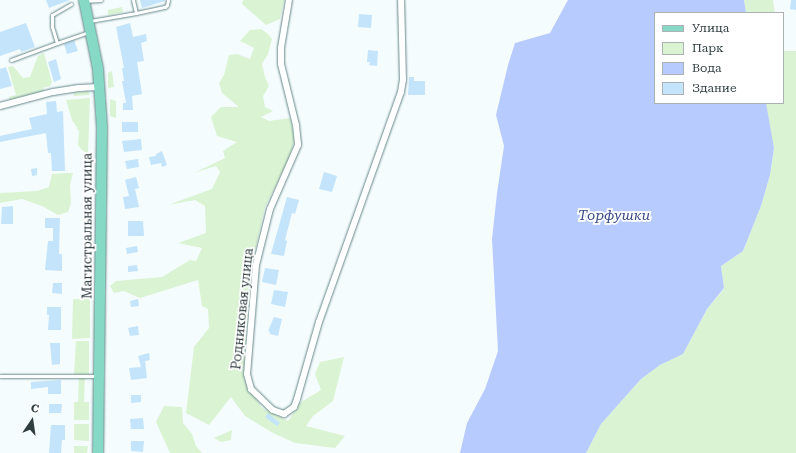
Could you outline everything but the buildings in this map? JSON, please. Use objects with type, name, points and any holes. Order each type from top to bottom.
[{"type":"main road","name":"Магистральная улица","points":[[84,1],[90,26],[99,87],[102,171],[98,453]]},
{"type":"street","name":"Родниковая улица","points":[[289,0],[281,48],[281,64],[296,125],[298,144],[270,209],[256,264],[247,374],[251,389],[279,414],[289,412],[297,399],[319,322],[401,92],[403,80],[401,0]]},
{"type":"street","points":[[0,106],[52,92],[99,87]]},
{"type":"lane","points":[[84,1],[101,0]]},
{"type":"lane","points":[[133,0],[136,13]]},
{"type":"lane","points":[[11,60],[57,43],[90,26],[136,13],[165,7],[168,0]]},
{"type":"lane","points":[[57,43],[52,28],[52,15],[71,4]]},
{"type":"lane","points":[[0,376],[100,376]]},
{"type":"green space","points":[[243,0],[284,0],[280,19],[266,25],[242,4]]},
{"type":"green space","points":[[744,0],[773,0],[775,12],[746,12]]},
{"type":"green space","points":[[122,7],[123,12],[108,15],[108,10]]},
{"type":"green space","points":[[261,29],[272,39],[268,54],[262,64],[269,86],[263,96],[265,107],[273,111],[261,117],[269,121],[290,118],[295,138],[289,159],[265,207],[252,264],[248,270],[251,288],[245,345],[244,380],[262,408],[288,421],[301,402],[321,390],[315,374],[320,362],[344,357],[333,401],[313,416],[306,426],[345,436],[335,448],[295,443],[273,433],[245,416],[231,397],[209,425],[186,413],[194,347],[209,328],[208,309],[202,306],[198,280],[140,298],[124,291],[114,293],[110,286],[116,281],[162,277],[190,260],[196,261],[202,248],[178,243],[206,233],[205,206],[195,200],[168,205],[212,189],[220,172],[216,166],[194,173],[225,158],[223,151],[237,142],[217,136],[211,117],[221,107],[239,107],[222,93],[219,83],[224,75],[229,55],[237,54],[250,59],[254,48],[240,41],[250,30]]},
{"type":"green space","points":[[784,51],[796,51],[796,453],[586,453],[601,424],[641,379],[660,365],[683,354],[707,309],[724,289],[721,266],[743,251],[761,206],[770,175],[774,148],[765,104],[784,104]]},
{"type":"green space","points":[[44,53],[52,82],[50,86],[16,95],[8,67],[13,66],[23,78],[30,77],[38,56]]},
{"type":"green space","points":[[112,71],[114,87],[108,88],[108,73]]},
{"type":"green space","points":[[43,88],[44,91],[9,100],[9,97]]},
{"type":"green space","points":[[88,91],[90,95],[74,96],[73,93]]},
{"type":"green space","points":[[90,98],[88,154],[78,145],[79,131],[72,120],[66,100]]},
{"type":"green space","points":[[110,99],[116,101],[116,118],[110,116]]},
{"type":"green space","points":[[73,173],[70,185],[71,203],[68,212],[58,215],[42,206],[22,199],[0,203],[0,193],[37,191],[49,187],[52,174]]},
{"type":"green space","points":[[73,299],[90,299],[90,338],[72,339]]},
{"type":"green space","points":[[76,341],[89,341],[89,374],[85,374],[84,402],[89,402],[89,420],[74,420],[74,402],[78,402],[79,374],[74,374]]},
{"type":"green space","points":[[164,406],[182,407],[183,423],[192,434],[196,446],[202,453],[170,453],[156,422]]},
{"type":"green space","points":[[74,424],[89,424],[89,441],[74,440]]},
{"type":"green space","points":[[232,430],[231,440],[221,442],[214,438]]},
{"type":"green space","points":[[74,446],[88,446],[87,453],[74,453]]},
{"type":"water","name":"Торфушки","points":[[568,0],[744,0],[746,12],[654,12],[654,104],[766,104],[774,148],[770,175],[761,206],[743,251],[721,266],[724,288],[707,309],[683,354],[660,365],[641,379],[601,424],[586,453],[460,453],[467,423],[485,389],[498,351],[492,239],[504,146],[496,115],[515,43],[550,33]]}]
